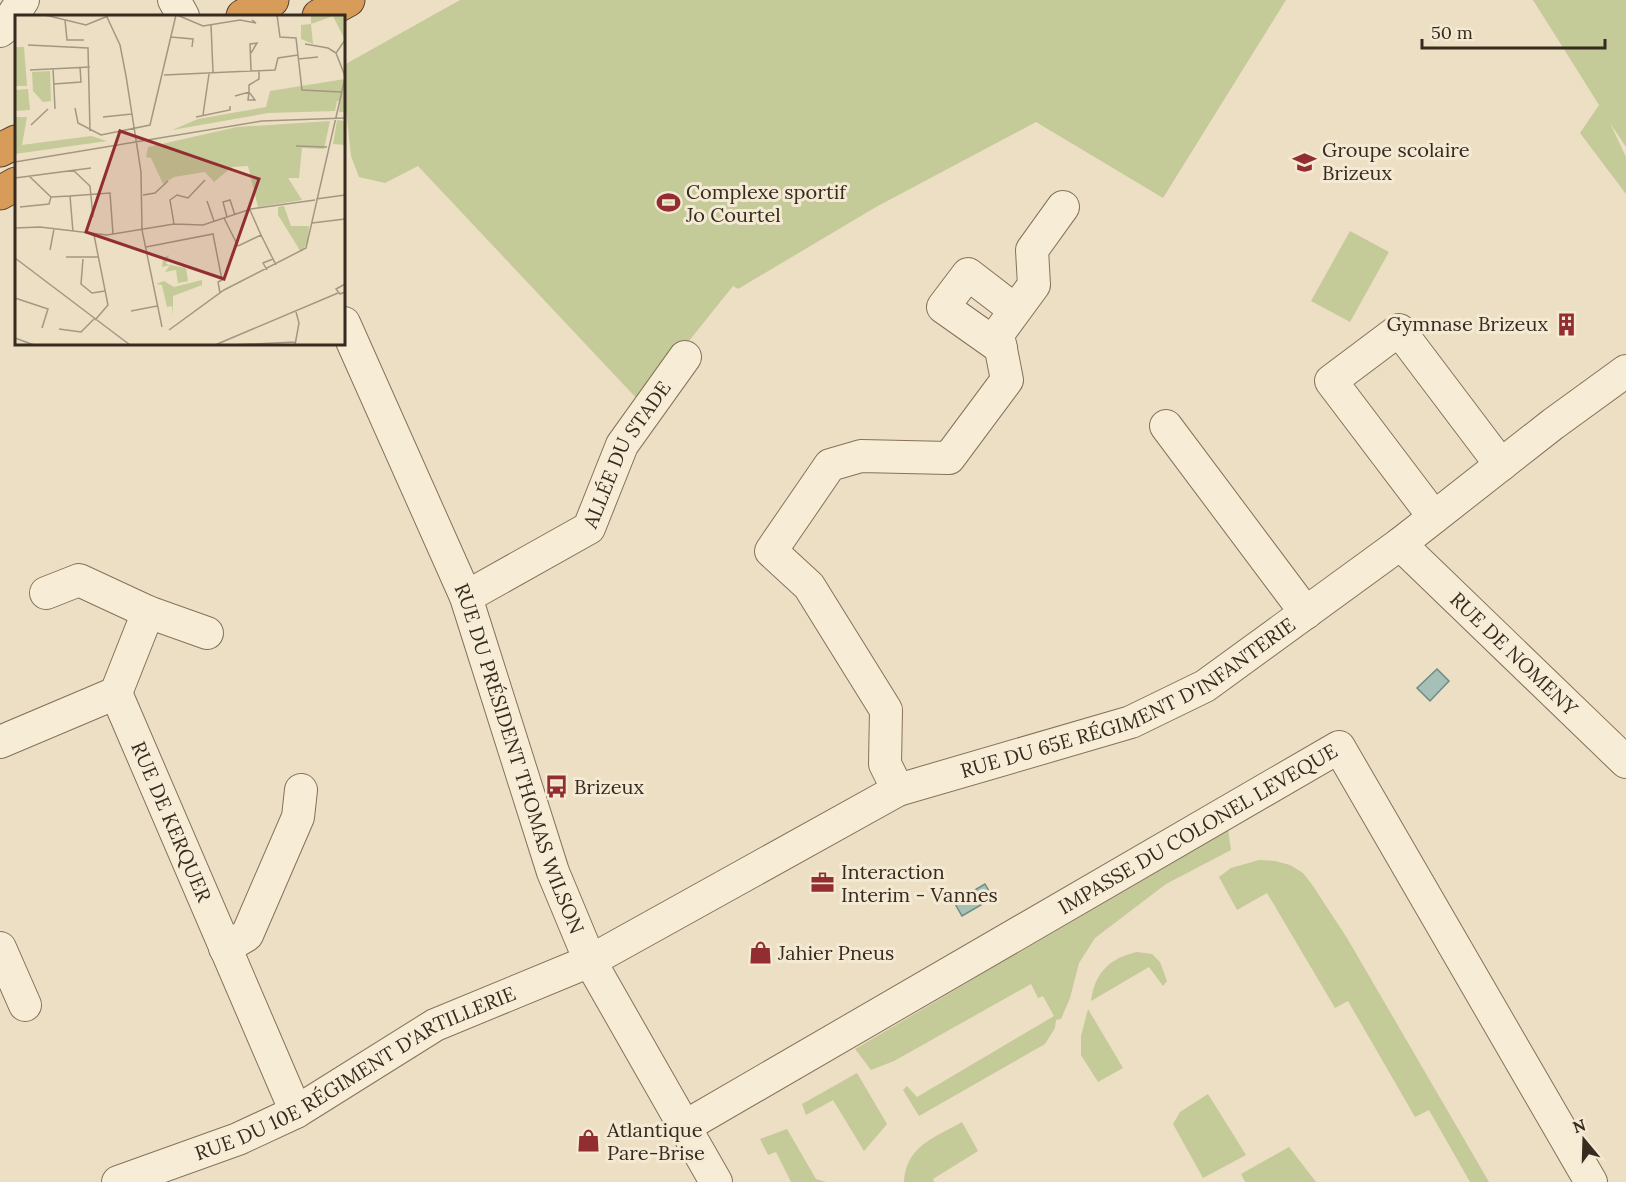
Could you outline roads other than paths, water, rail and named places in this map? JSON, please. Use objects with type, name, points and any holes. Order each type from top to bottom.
[{"type":"highway","points":[[245,15],[272,0]]},
{"type":"highway","points":[[321,15],[348,0]]},
{"type":"highway","points":[[0,150],[15,142]]},
{"type":"highway","points":[[0,193],[15,185]]},
{"type":"street","points":[[0,31],[23,0]]},
{"type":"street","points":[[174,0],[182,15]]},
{"type":"street","points":[[898,790],[885,764],[886,710],[809,586],[771,551],[830,465],[861,456],[949,458],[1007,380],[998,334],[1034,285],[1032,250],[1063,207]]},
{"type":"street","points":[[1001,348],[943,306],[968,274],[1015,310]]},
{"type":"street","name":"RUE DU PRÉSIDENT THOMAS WILSON","points":[[345,325],[466,597],[553,872],[590,961],[716,1182]]},
{"type":"street","points":[[1434,517],[1331,381],[1399,330],[1501,465]]},
{"type":"street","name":"ALLÉE DU STADE","points":[[466,597],[589,528],[622,445],[685,357]]},
{"type":"street","name":"RUE DU 65E RÉGIMENT D'INFANTERIE","points":[[590,961],[898,790],[1131,722],[1205,686],[1400,544],[1626,371]]},
{"type":"street","points":[[1166,426],[1306,613]]},
{"type":"street","name":"RUE DE NOMENY","points":[[1400,544],[1626,762]]},
{"type":"street","points":[[46,593],[79,580],[148,612],[207,633]]},
{"type":"street","points":[[0,742],[116,693],[148,612]]},
{"type":"street","name":"RUE DE KERQUER","points":[[116,693],[296,1112]]},
{"type":"street","name":"IMPASSE DU COLONEL LEVEQUE","points":[[684,1127],[1339,747],[1591,1182]]},
{"type":"street","points":[[225,948],[247,936],[298,817],[301,790]]},
{"type":"street","points":[[0,948],[26,1005]]},
{"type":"street","name":"RUE DU 10E RÉGIMENT D'ARTILLERIE","points":[[118,1182],[238,1139],[296,1112],[435,1026],[590,961]]},
{"type":"water","points":[[1437,669],[1449,681],[1430,701],[1417,688]]},
{"type":"water","points":[[985,884],[993,898],[962,916],[954,902]]},
{"type":"place","name":"Groupe scolaire Brizeux","points":[[1304,162]]},
{"type":"place","name":"Complexe sportif Jo Courtel","points":[[668,203]]},
{"type":"place","name":"Gymnase Brizeux","points":[[1566,324]]},
{"type":"place","name":"Brizeux","points":[[556,787]]},
{"type":"place","name":"Interaction Interim - Vannes","points":[[823,883]]},
{"type":"place","name":"Jahier Pneus","points":[[760,953]]},
{"type":"place","name":"Atlantique Pare-Brise","points":[[589,1141]]}]
